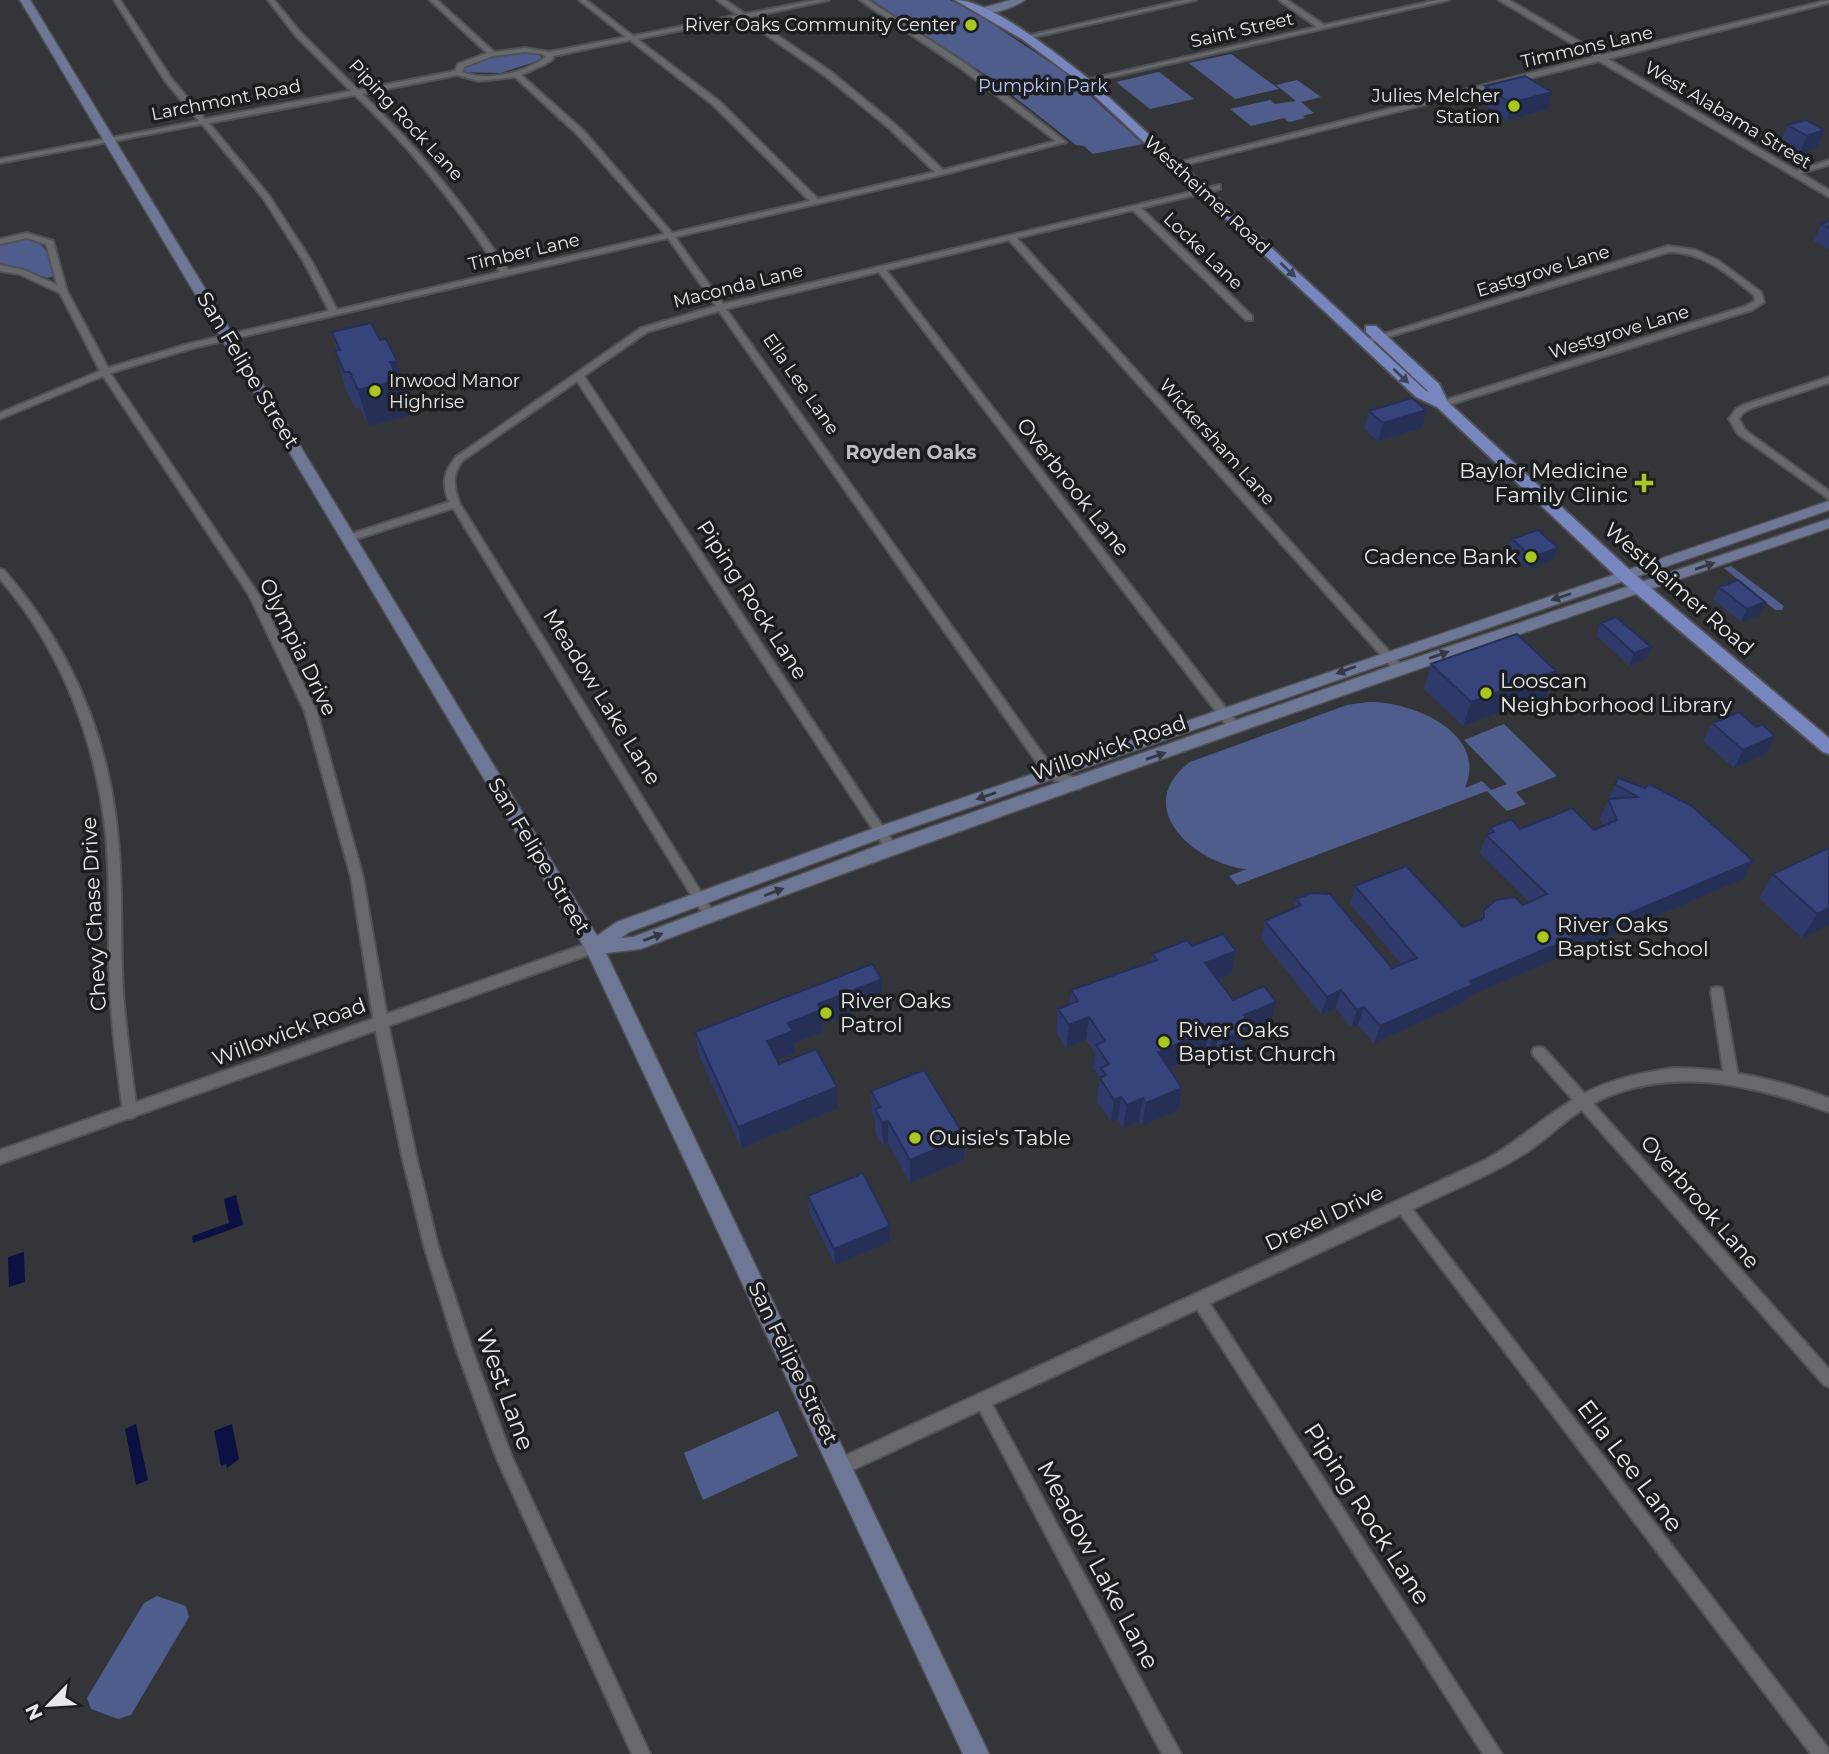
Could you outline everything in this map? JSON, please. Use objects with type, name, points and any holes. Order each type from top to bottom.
[{"type":"main road","name":"San Felipe Street","points":[[25,0],[594,947],[842,1466],[976,1754]]},
{"type":"main road","name":"Westheimer Road","points":[[960,0],[988,5],[1099,79],[1188,161],[1210,189],[1421,394],[1442,404],[1626,576],[1829,748]]},
{"type":"main road","points":[[988,5],[1020,0]]},
{"type":"main road","name":"Westheimer Road","points":[[1032,36],[1160,151],[1210,189],[1380,337],[1434,387],[1442,404]]},
{"type":"main road","points":[[1130,122],[1144,120]]},
{"type":"main road","points":[[1160,151],[1188,161]]},
{"type":"main road","name":"Willowick Road","points":[[594,947],[623,927],[881,832],[1829,505]]},
{"type":"main road","name":"Willowick Road","points":[[594,947],[634,944],[891,848],[1400,669],[1829,523]]},
{"type":"street","points":[[117,0],[145,46],[201,120],[266,197],[308,262],[334,312]]},
{"type":"street","name":"Piping Rock Lane","points":[[271,0],[288,22],[429,168],[476,228],[505,273]]},
{"type":"street","points":[[433,0],[492,54]]},
{"type":"street","points":[[582,0],[716,103],[815,201]]},
{"type":"street","points":[[720,0],[827,73],[893,127],[941,173]]},
{"type":"street","points":[[550,54],[540,65],[515,74],[469,77],[458,73],[461,66],[492,54],[525,50],[550,54],[826,0]]},
{"type":"street","name":"Timber Lane","points":[[0,416],[105,372],[229,336],[941,173],[1062,142],[962,65],[863,0]]},
{"type":"street","points":[[1032,36],[1193,0]]},
{"type":"street","points":[[1282,0],[1324,27]]},
{"type":"street","name":"Saint Street","points":[[1085,81],[1446,0]]},
{"type":"street","name":"West Alabama Street","points":[[1503,0],[1829,194]]},
{"type":"street","name":"Timmons Lane","points":[[1188,161],[1603,60],[1829,1]]},
{"type":"street","name":"Larchmont Road","points":[[0,161],[201,120],[458,73]]},
{"type":"street","name":"Ella Lee Lane","points":[[515,74],[581,133],[669,234],[1051,774],[1058,791]]},
{"type":"street","points":[[1794,173],[1829,162]]},
{"type":"street","name":"Maconda Lane","points":[[455,504],[448,479],[449,472],[459,459],[644,330],[723,307],[1210,189]]},
{"type":"street","name":"Locke Lane","points":[[1135,207],[1249,318]]},
{"type":"street","name":"Olympia Drive","points":[[0,242],[27,235],[50,243],[63,291],[105,372],[254,595],[311,712],[339,803],[357,877],[381,1023]]},
{"type":"street","name":"Wickersham Lane","points":[[1011,237],[1400,669]]},
{"type":"street","name":"Eastgrove Lane","points":[[1365,341],[1668,249],[1682,248],[1700,253],[1727,271]]},
{"type":"street","points":[[0,268],[21,272],[63,291]]},
{"type":"street","name":"Overbrook Lane","points":[[881,269],[1235,728]]},
{"type":"street","name":"Westgrove Lane","points":[[1442,404],[1749,308],[1760,302],[1758,294],[1727,271]]},
{"type":"street","name":"Piping Rock Lane","points":[[579,376],[891,848]]},
{"type":"street","points":[[1829,380],[1746,407],[1739,411],[1734,419],[1741,432],[1829,496]]},
{"type":"street","points":[[349,538],[455,504]]},
{"type":"street","name":"Meadow Lake Lane","points":[[455,504],[710,916]]},
{"type":"street","name":"Chevy Chase Drive","points":[[0,572],[33,614],[55,649],[90,731],[103,780],[112,836],[117,1012],[130,1113]]},
{"type":"street","points":[[1051,774],[1079,783]]},
{"type":"street","name":"Willowick Road","points":[[0,1157],[594,947]]},
{"type":"street","points":[[1717,992],[1731,1076]]},
{"type":"street","name":"West Lane","points":[[381,1023],[431,1246],[463,1346],[504,1457],[641,1754]]},
{"type":"street","name":"Overbrook Lane","points":[[1539,1052],[1829,1380]]},
{"type":"street","name":"Drexel Drive","points":[[842,1466],[1402,1206],[1515,1151],[1582,1101],[1640,1078],[1667,1074],[1731,1076],[1829,1105]]},
{"type":"street","name":"Ella Lee Lane","points":[[1402,1206],[1822,1754]]},
{"type":"street","name":"Piping Rock Lane","points":[[1200,1301],[1493,1754]]},
{"type":"street","name":"Meadow Lake Lane","points":[[982,1400],[1171,1754]]},
{"type":"green space","name":"Pumpkin Park","points":[[872,0],[950,0],[976,13],[1063,71],[1143,144],[1093,154],[1084,146],[1076,145],[989,77]]},
{"type":"green space","points":[[525,52],[541,55],[541,60],[500,73],[462,72],[464,67],[493,56]]},
{"type":"green space","points":[[1231,54],[1279,89],[1235,99],[1189,63]]},
{"type":"green space","points":[[1159,72],[1194,99],[1150,109],[1116,82]]},
{"type":"green space","points":[[1297,80],[1321,97],[1301,102],[1314,113],[1303,116],[1305,118],[1289,122],[1284,118],[1251,126],[1230,109],[1270,100],[1275,104],[1296,101],[1276,85]]},
{"type":"green space","points":[[18,239],[35,241],[44,248],[55,276],[48,278],[0,264],[0,244]]},
{"type":"green space","points":[[1731,566],[1784,606],[1782,610],[1775,610],[1724,568]]},
{"type":"green space","points":[[1368,702],[1405,707],[1424,714],[1456,736],[1466,751],[1469,768],[1465,788],[1482,781],[1491,790],[1507,784],[1464,740],[1504,724],[1557,776],[1516,792],[1526,804],[1507,811],[1487,791],[1237,885],[1229,876],[1247,869],[1227,865],[1208,856],[1190,845],[1176,831],[1168,814],[1166,797],[1173,779],[1190,762],[1347,705]]},
{"type":"green space","points":[[778,1411],[798,1456],[703,1500],[684,1453]]},
{"type":"green space","points":[[157,1596],[186,1606],[189,1617],[131,1715],[118,1719],[91,1709],[87,1698],[144,1603]]},
{"type":"shaded area","points":[[236,1195],[243,1225],[193,1243],[192,1236],[229,1223],[224,1199]]},
{"type":"shaded area","points":[[24,1252],[25,1282],[9,1287],[8,1257]]},
{"type":"shaded area","points":[[136,1424],[148,1480],[136,1485],[125,1429]]},
{"type":"shaded area","points":[[232,1424],[239,1459],[227,1468],[226,1464],[221,1466],[214,1431]]},
{"type":"building","points":[[1525,76],[1552,92],[1511,103],[1485,86]]},
{"type":"building","points":[[1806,120],[1824,130],[1807,136],[1788,125]]},
{"type":"building","points":[[371,323],[380,340],[386,339],[397,361],[390,362],[399,380],[358,390],[350,372],[344,372],[335,351],[340,350],[332,332]]},
{"type":"building","points":[[1412,398],[1426,410],[1383,423],[1369,411]]},
{"type":"building","points":[[1538,530],[1558,548],[1532,557],[1512,539]]},
{"type":"building","points":[[1738,580],[1765,602],[1747,609],[1719,587]]},
{"type":"building","points":[[1616,617],[1651,647],[1634,653],[1601,623]]},
{"type":"building","points":[[1517,634],[1556,671],[1471,702],[1431,664]]},
{"type":"building","points":[[1739,712],[1756,727],[1762,724],[1775,736],[1743,750],[1712,723]]},
{"type":"building","points":[[1618,778],[1645,788],[1649,784],[1692,806],[1753,861],[1470,981],[1472,985],[1380,1026],[1364,1007],[1357,1010],[1341,990],[1327,997],[1265,921],[1301,905],[1296,899],[1311,893],[1330,894],[1392,968],[1417,958],[1355,886],[1406,866],[1463,927],[1484,918],[1484,910],[1496,900],[1515,897],[1523,905],[1547,894],[1486,835],[1494,832],[1490,828],[1511,819],[1520,829],[1572,808],[1594,830],[1617,820],[1608,799],[1638,797],[1615,784]]},
{"type":"building","points":[[1829,848],[1829,908],[1817,914],[1773,874]]},
{"type":"building","name":"River Oaks Baptist Church","points":[[1223,934],[1236,951],[1205,963],[1233,1000],[1264,986],[1276,1002],[1244,1015],[1248,1021],[1242,1023],[1247,1029],[1223,1039],[1219,1033],[1212,1036],[1209,1031],[1158,1052],[1182,1088],[1146,1103],[1143,1098],[1127,1105],[1121,1097],[1114,1100],[1100,1078],[1106,1075],[1101,1068],[1109,1064],[1096,1045],[1105,1041],[1089,1017],[1069,1025],[1058,1009],[1078,1001],[1071,990],[1157,960],[1152,954],[1187,940],[1192,946]]},
{"type":"building","points":[[872,964],[882,979],[818,1004],[821,1010],[788,1023],[793,1031],[767,1041],[779,1064],[816,1049],[837,1087],[738,1127],[695,1032]]},
{"type":"building","points":[[924,1070],[965,1137],[910,1160],[888,1121],[882,1123],[875,1109],[880,1107],[871,1091]]},
{"type":"building","points":[[863,1173],[890,1226],[834,1249],[808,1196]]},
{"type":"place","name":"River Oaks Community Center","points":[[971,25]]},
{"type":"place","name":"Julies Melcher Station","points":[[1514,106]]},
{"type":"place","name":"Inwood Manor Highrise","points":[[375,391]]},
{"type":"place","name":"Baylor Medicine Family Clinic","points":[[1644,483]]},
{"type":"place","name":"Cadence Bank","points":[[1531,557]]},
{"type":"place","name":"Looscan Neighborhood Library","points":[[1486,693]]},
{"type":"place","name":"River Oaks Baptist School","points":[[1543,937]]},
{"type":"place","name":"River Oaks Patrol","points":[[826,1013]]},
{"type":"place","name":"River Oaks Baptist Church","points":[[1164,1042]]},
{"type":"place","name":"Ouisie's Table","points":[[915,1138]]},
{"type":"district","name":"Royden Oaks","points":[[911,452]]}]
